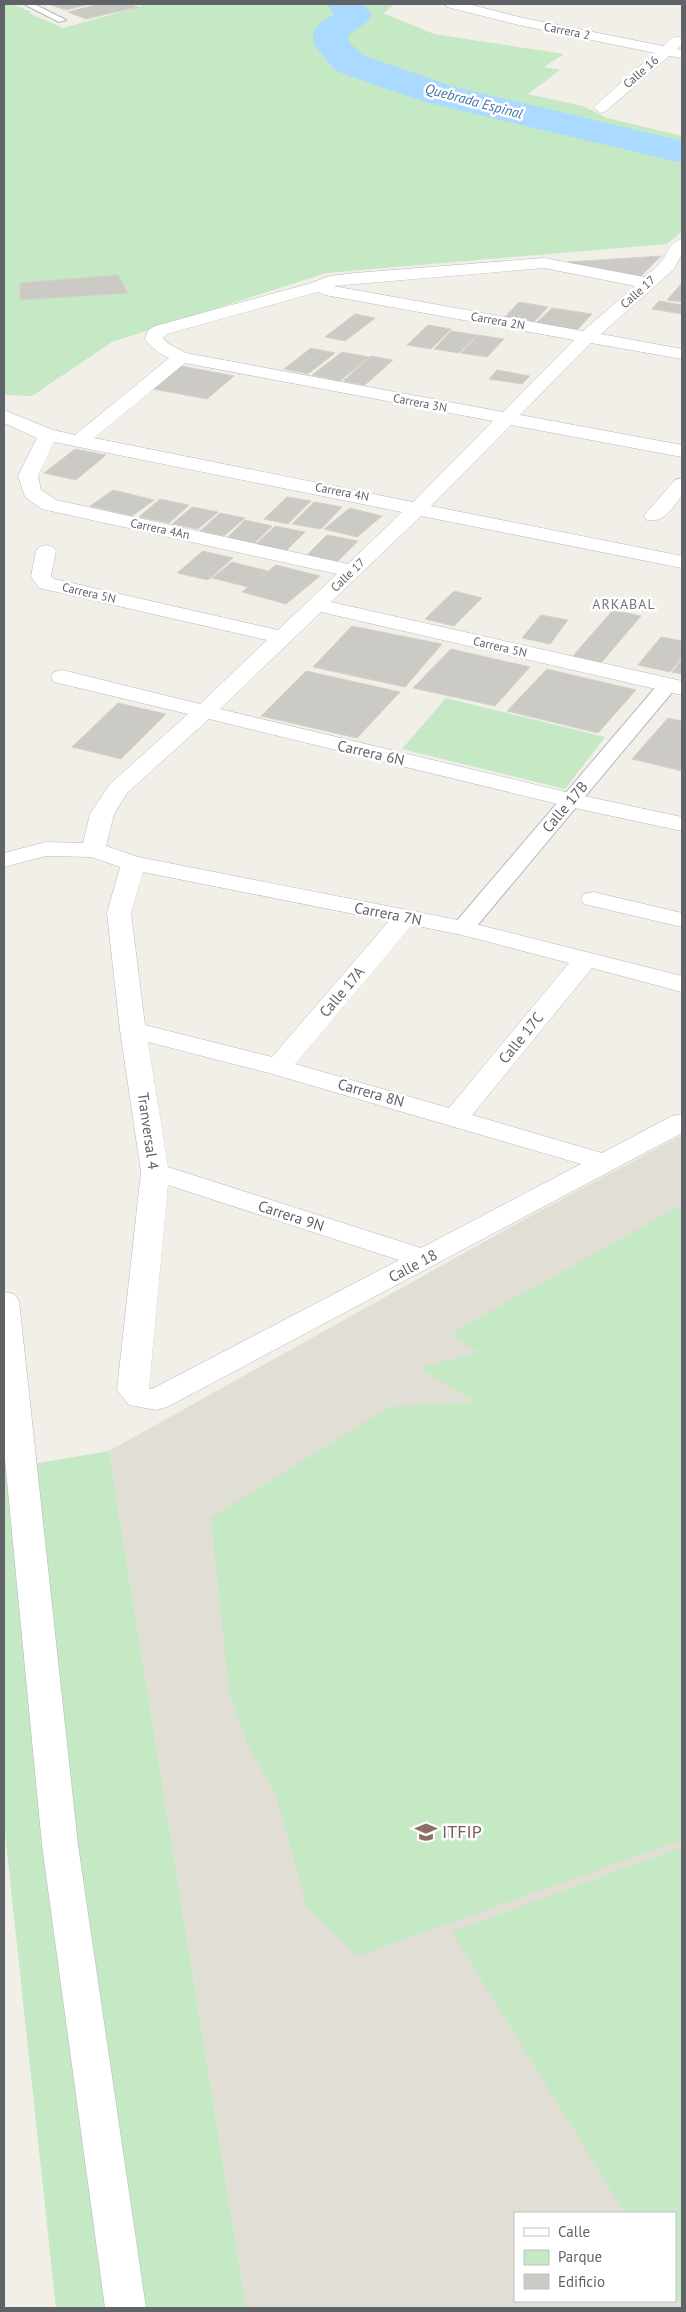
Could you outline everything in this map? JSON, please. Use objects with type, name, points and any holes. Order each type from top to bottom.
[{"type":"street","name":"Carrera 2","points":[[452,4],[523,22],[682,54]]},
{"type":"street","name":"Calle 16","points":[[601,108],[682,37]]},
{"type":"street","name":"Calle 17","points":[[93,850],[102,814],[118,789],[203,713],[419,508],[587,337],[648,283],[675,267],[681,246]]},
{"type":"street","points":[[314,288],[330,281],[355,278],[544,263],[648,283]]},
{"type":"street","name":"Carrera 2N","points":[[314,288],[682,354]]},
{"type":"street","name":"Carrera 3N","points":[[314,288],[161,330],[154,334],[154,339],[161,347],[181,357],[505,419],[682,450]]},
{"type":"street","points":[[80,440],[181,357]]},
{"type":"street","name":"Carrera 4N","points":[[4,416],[21,425],[48,435],[682,562]]},
{"type":"street","name":"Carrera 4An","points":[[48,435],[28,476],[32,493],[49,505],[352,572]]},
{"type":"street","points":[[654,516],[682,484]]},
{"type":"street","name":"Carrera 5N","points":[[46,551],[41,576],[46,584],[283,637]]},
{"type":"street","name":"Carrera 5N","points":[[317,605],[675,687]]},
{"type":"street","name":"Carrera 6N","points":[[62,677],[203,713],[570,800],[682,824]]},
{"type":"street","name":"Calle 17B","points":[[462,928],[570,800],[675,687]]},
{"type":"street","points":[[4,860],[46,850],[93,850]]},
{"type":"street","name":"Carrera 7N","points":[[93,850],[133,863],[462,928],[682,984]]},
{"type":"street","name":"Tranversal 4","points":[[133,863],[119,913],[133,1030],[155,1172],[132,1390],[140,1398]]},
{"type":"street","points":[[593,899],[682,920]]},
{"type":"street","name":"Calle 17A","points":[[278,1067],[406,918]]},
{"type":"street","name":"Calle 17C","points":[[455,1118],[586,959]]},
{"type":"street","name":"Carrera 8N","points":[[133,1030],[278,1067],[607,1163]]},
{"type":"street","name":"Calle 18","points":[[140,1398],[156,1400],[426,1259],[682,1122]]},
{"type":"street","name":"Carrera 9N","points":[[155,1172],[426,1259]]},
{"type":"street","points":[[4,1301],[60,1845],[126,2308]]},
{"type":"lane","points":[[28,4],[62,20]]},
{"type":"shaded area","name":"ITFIP","points":[[682,1135],[682,2308],[246,2308],[109,1451],[527,1218]]},
{"type":"green space","points":[[4,4],[12,4],[63,28],[142,6],[133,4],[395,4],[383,13],[434,34],[564,54],[544,67],[560,70],[528,94],[583,106],[607,118],[682,136],[682,231],[667,244],[326,273],[112,342],[32,396],[4,395]]},
{"type":"green space","points":[[446,698],[605,737],[565,789],[402,749]]},
{"type":"green space","points":[[682,1205],[682,1840],[357,1956],[307,1907],[276,1795],[249,1748],[229,1692],[211,1518],[389,1407],[475,1402],[419,1368],[479,1352],[453,1337],[457,1330]]},
{"type":"green space","points":[[109,1451],[246,2308],[56,2308],[4,1824],[4,1469]]},
{"type":"green space","points":[[682,1847],[682,2306],[676,2296],[676,2212],[624,2212],[452,1932]]},
{"type":"building","points":[[48,4],[90,4],[66,10]]},
{"type":"building","points":[[99,4],[129,4],[138,7],[86,19],[68,12]]},
{"type":"building","points":[[661,256],[638,279],[567,266],[568,262]]},
{"type":"building","points":[[118,275],[128,293],[20,300],[20,283]]},
{"type":"building","points":[[682,283],[682,302],[667,300]]},
{"type":"building","points":[[659,301],[682,305],[682,314],[652,309]]},
{"type":"building","points":[[519,302],[548,307],[533,323],[504,318]]},
{"type":"building","points":[[552,308],[592,314],[577,330],[536,323]]},
{"type":"building","points":[[355,314],[375,318],[345,341],[325,337]]},
{"type":"building","points":[[428,325],[451,329],[431,349],[407,345]]},
{"type":"building","points":[[451,331],[477,335],[459,353],[434,349]]},
{"type":"building","points":[[478,335],[504,339],[487,357],[461,353]]},
{"type":"building","points":[[311,348],[335,353],[308,374],[284,369]]},
{"type":"building","points":[[342,352],[369,357],[340,381],[312,375]]},
{"type":"building","points":[[371,356],[393,360],[365,385],[343,381]]},
{"type":"building","points":[[181,366],[234,376],[207,399],[153,389]]},
{"type":"building","points":[[497,370],[530,376],[522,384],[489,379]]},
{"type":"building","points":[[75,449],[106,455],[76,480],[44,473]]},
{"type":"building","points":[[113,490],[154,500],[132,516],[90,506]]},
{"type":"building","points":[[287,497],[311,501],[288,524],[264,519]]},
{"type":"building","points":[[160,499],[189,505],[169,523],[139,517]]},
{"type":"building","points":[[314,502],[342,507],[321,529],[292,524]]},
{"type":"building","points":[[192,507],[218,512],[198,529],[172,524]]},
{"type":"building","points":[[350,508],[382,516],[357,537],[324,529]]},
{"type":"building","points":[[220,513],[245,518],[224,536],[200,531]]},
{"type":"building","points":[[245,520],[272,526],[253,545],[226,539]]},
{"type":"building","points":[[275,526],[305,532],[286,551],[255,545]]},
{"type":"building","points":[[327,535],[358,541],[336,563],[305,557]]},
{"type":"building","points":[[203,551],[233,558],[208,580],[177,573]]},
{"type":"building","points":[[232,562],[268,571],[248,587],[212,578]]},
{"type":"building","points":[[276,565],[320,576],[286,604],[242,592]]},
{"type":"building","points":[[454,591],[482,598],[454,626],[425,619]]},
{"type":"building","points":[[613,610],[641,616],[601,663],[572,657]]},
{"type":"building","points":[[541,615],[568,620],[550,644],[522,638]]},
{"type":"building","points":[[352,626],[442,644],[405,687],[313,667]]},
{"type":"building","points":[[661,637],[682,641],[682,657],[670,672],[638,665]]},
{"type":"building","points":[[451,649],[530,667],[495,706],[413,688]]},
{"type":"building","points":[[682,659],[682,674],[672,672]]},
{"type":"building","points":[[547,669],[636,690],[598,733],[507,711]]},
{"type":"building","points":[[306,671],[400,692],[357,738],[261,716]]},
{"type":"building","points":[[118,703],[166,714],[121,759],[72,747]]},
{"type":"building","points":[[668,718],[682,721],[682,771],[632,759]]},
{"type":"waterway","name":"Quebrada Espinal","points":[[344,4],[355,15],[330,32],[332,45],[349,63],[442,95],[682,152]]},
{"type":"place","name":"ITFIP","points":[[426,1832]]},
{"type":"district","name":"ARKABAL","points":[[624,604]]}]
